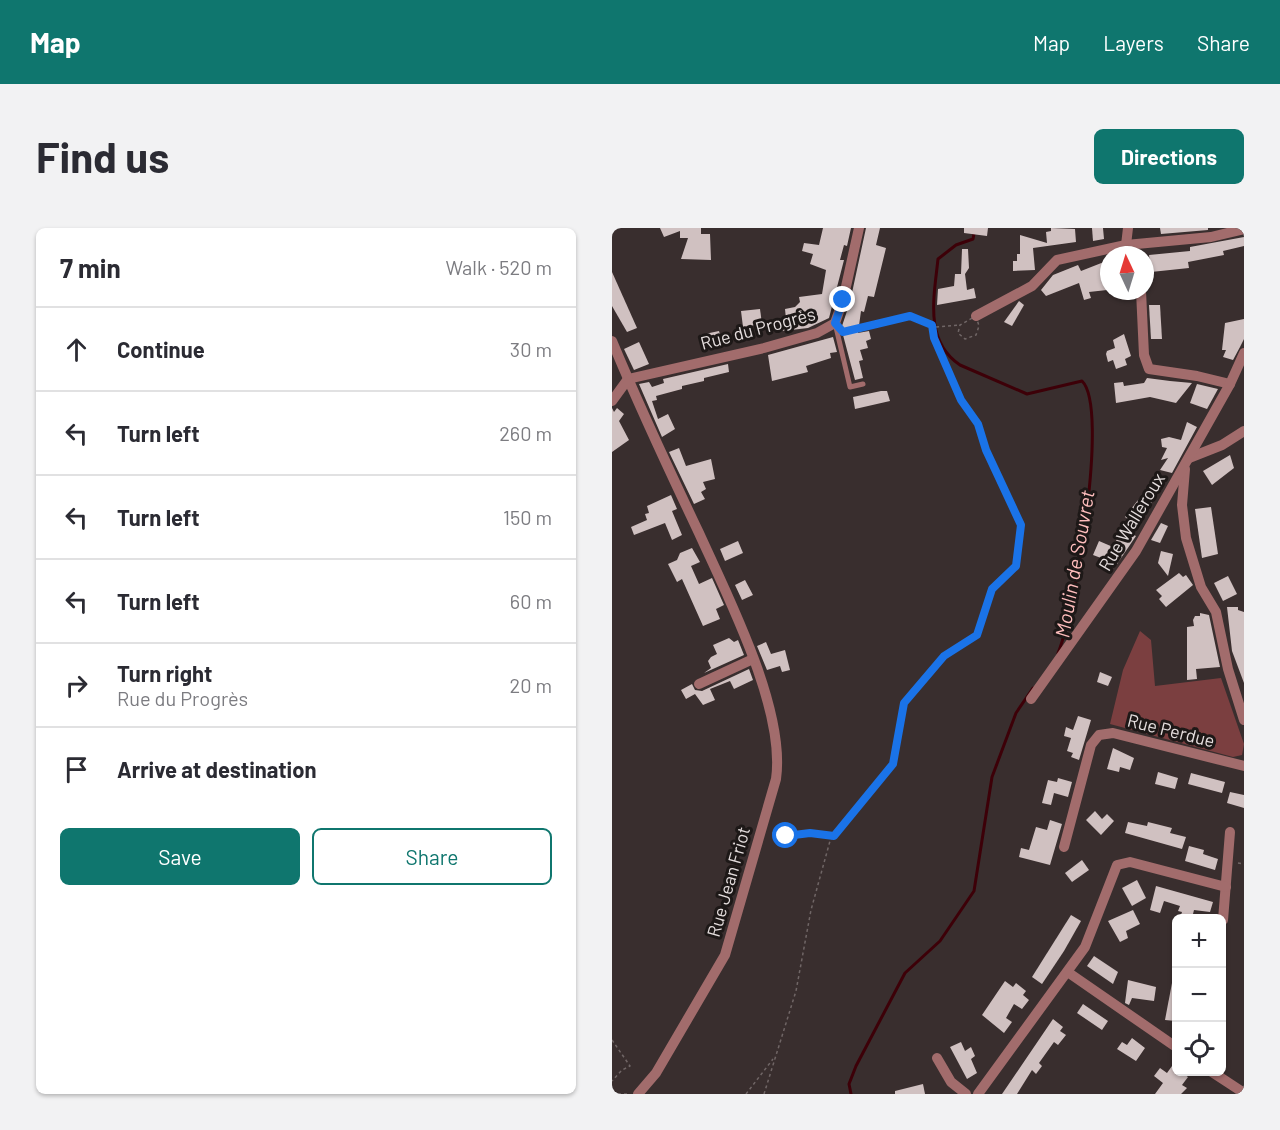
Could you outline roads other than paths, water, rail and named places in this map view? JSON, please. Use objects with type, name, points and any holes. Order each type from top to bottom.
[{"type":"street","name":"Rue du Progrès","points":[[628,380],[764,348],[817,333],[835,323],[843,300],[859,228]]},
{"type":"street","points":[[976,316],[1032,286],[1056,260],[1126,245],[1128,228]]},
{"type":"street","points":[[1154,247],[1244,229]]},
{"type":"street","points":[[1141,300],[1144,355],[1149,369],[1197,376],[1230,384]]},
{"type":"street","name":"Rue Jean Friot","points":[[612,341],[743,629],[776,735],[779,758],[725,955],[656,1073],[638,1094]]},
{"type":"street","name":"Rue Walleroux","points":[[1031,699],[1136,551],[1230,384],[1244,353]]},
{"type":"street","points":[[612,401],[628,380]]},
{"type":"street","points":[[1244,431],[1222,445],[1187,460],[1182,505],[1186,538],[1201,587],[1216,612],[1228,669],[1244,720]]},
{"type":"street","points":[[699,684],[753,659]]},
{"type":"street","name":"Rue Perdue","points":[[1064,847],[1091,745],[1099,735],[1113,733],[1244,766]]},
{"type":"street","points":[[1224,914],[1230,832]]},
{"type":"street","points":[[978,1094],[1069,973],[1093,932],[1117,865],[1130,862],[1226,887]]},
{"type":"street","points":[[1069,973],[1172,1044]]},
{"type":"street","points":[[938,1058],[951,1082],[966,1094]]},
{"type":"street","points":[[1219,1076],[1244,1093]]},
{"type":"lane","points":[[835,323],[850,387],[863,384]]},
{"type":"waterway","name":"Moulin de Souvret","points":[[975,228],[973,239],[956,245],[938,259],[934,317],[941,344],[960,365],[1027,394],[1082,381],[1090,399],[1091,469],[1086,513],[1072,599],[1058,653]]},
{"type":"waterway","name":"Moulin de Souvret","points":[[851,1094],[849,1084],[856,1066],[905,973],[940,941],[974,891],[992,777],[1016,713],[1033,688]]}]
